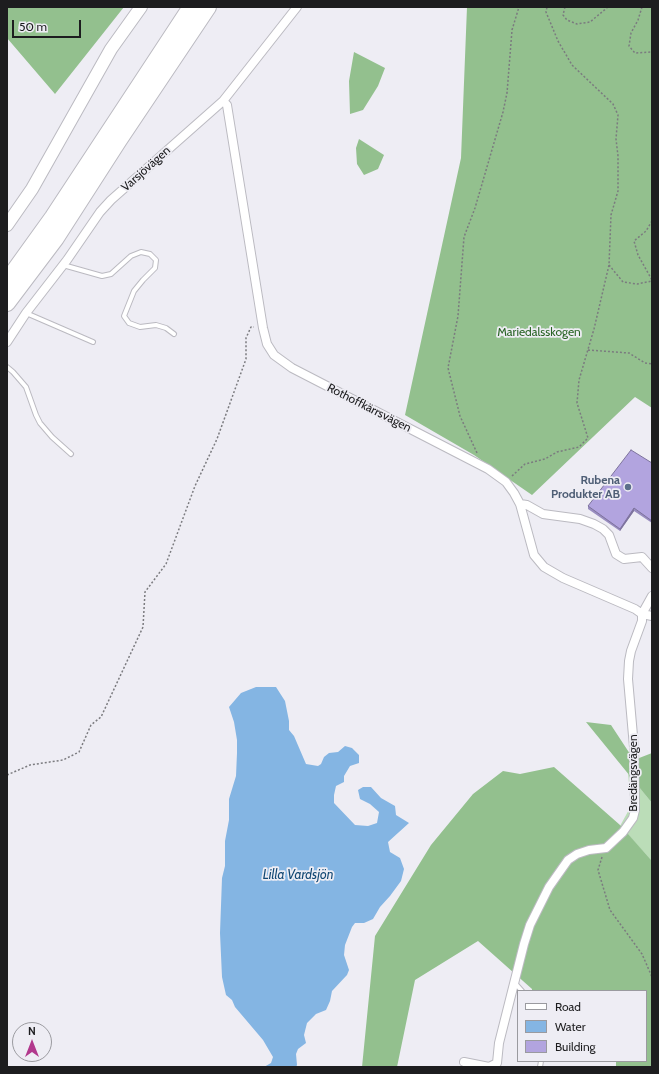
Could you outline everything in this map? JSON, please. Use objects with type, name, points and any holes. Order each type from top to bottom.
[{"type":"highway","points":[[7,281],[53,217],[191,7]]},
{"type":"highway","points":[[7,303],[56,238],[119,140],[208,7]]},
{"type":"street","points":[[7,225],[32,189],[111,49],[141,7]]},
{"type":"street","name":"Varsjövägen","points":[[7,342],[26,313],[63,265],[100,212],[111,200],[223,101],[297,7]]},
{"type":"street","name":"Rothoffkärrsvägen","points":[[223,101],[226,105],[264,328],[270,349],[274,355],[282,362],[488,469],[506,482],[520,504],[534,555],[544,567],[563,578],[635,609],[642,614],[652,616]]},
{"type":"street","points":[[520,504],[527,505],[543,514],[580,520],[594,524],[603,529],[609,535],[616,554],[624,559],[642,557],[652,568]]},
{"type":"street","name":"Bredängsvägen","points":[[606,848],[633,818],[635,810],[634,747],[628,679],[629,661],[642,621],[642,614],[652,596]]},
{"type":"street","points":[[464,1062],[489,1067],[497,1063],[500,1043],[524,944],[530,925],[549,887],[568,860],[577,854],[589,850],[606,848]]},
{"type":"lane","points":[[63,265],[102,276],[112,274],[130,256],[141,252],[150,254],[156,260],[155,268],[134,291],[124,316],[129,323],[140,326],[156,325],[166,328],[174,334]]},
{"type":"lane","points":[[26,313],[93,342]]},
{"type":"lane","points":[[7,367],[26,387],[40,423],[52,437],[71,454]]},
{"type":"lane","points":[[514,982],[521,990]]},
{"type":"path","points":[[477,454],[460,416],[448,368],[458,316],[464,237],[475,208],[503,112],[507,92],[512,30],[519,7]]},
{"type":"path","points":[[506,482],[525,464],[545,459],[557,452],[579,447],[588,438],[577,403],[579,380],[609,265],[611,215],[618,191],[618,156],[616,138],[618,115],[612,104],[572,65],[558,41],[546,12],[547,7]]},
{"type":"path","points":[[565,7],[563,15],[567,20],[577,24],[590,22],[608,7]]},
{"type":"path","points":[[642,7],[638,20],[631,33],[629,46],[635,53],[652,52]]},
{"type":"path","points":[[609,265],[623,282],[637,284],[652,280],[638,255],[634,241],[646,231],[652,221]]},
{"type":"path","points":[[7,775],[30,765],[63,760],[79,752],[92,725],[101,717],[143,627],[145,592],[166,564],[195,486],[216,439],[246,359],[246,338],[251,327],[264,328]]},
{"type":"path","points":[[588,350],[629,353],[645,363],[652,364]]},
{"type":"path","points":[[606,848],[598,870],[610,910],[642,954],[652,977]]},
{"type":"green space","points":[[7,7],[124,7],[55,94],[7,38]]},
{"type":"green space","name":"Mariedalsskogen","points":[[467,7],[652,7],[652,408],[635,397],[532,495],[474,455],[405,415],[461,158]]},
{"type":"green space","points":[[354,52],[385,68],[378,86],[363,110],[350,114],[349,81]]},
{"type":"green space","points":[[359,139],[384,155],[378,169],[364,175],[357,164],[356,148]]},
{"type":"green space","points":[[586,722],[611,725],[634,760],[652,753],[652,803]]},
{"type":"green space","points":[[554,767],[620,825],[652,861],[652,1067],[616,1067],[616,1062],[647,1062],[647,990],[532,990],[478,941],[415,980],[397,1067],[362,1067],[375,936],[431,845],[473,794],[503,771],[520,774]]},
{"type":"green space","points":[[628,773],[652,803],[652,861],[620,826],[631,806]]},
{"type":"water","name":"Lilla Vardsjön","points":[[256,687],[276,687],[285,701],[289,721],[289,730],[294,736],[306,764],[318,766],[321,764],[324,757],[329,753],[338,752],[345,746],[352,748],[359,755],[359,763],[350,766],[344,776],[344,782],[336,786],[334,795],[334,803],[355,825],[368,826],[377,823],[379,812],[370,804],[360,799],[358,790],[363,787],[371,787],[381,798],[395,806],[396,815],[409,823],[388,842],[390,852],[400,858],[404,869],[401,881],[380,907],[373,919],[364,923],[355,923],[352,927],[345,945],[344,955],[349,970],[347,975],[332,991],[326,1010],[316,1014],[307,1023],[304,1035],[306,1043],[298,1049],[296,1054],[296,1067],[264,1067],[271,1063],[273,1057],[263,1040],[235,1007],[232,1000],[226,995],[222,977],[220,933],[222,878],[225,866],[225,841],[229,820],[229,799],[236,776],[237,753],[237,740],[234,722],[229,707],[241,693]]},
{"type":"building","name":"Rubena Produkter AB","points":[[631,450],[652,463],[652,521],[634,508],[620,529],[588,506]]},
{"type":"place","name":"Rubena Produkter AB","points":[[628,487]]}]
